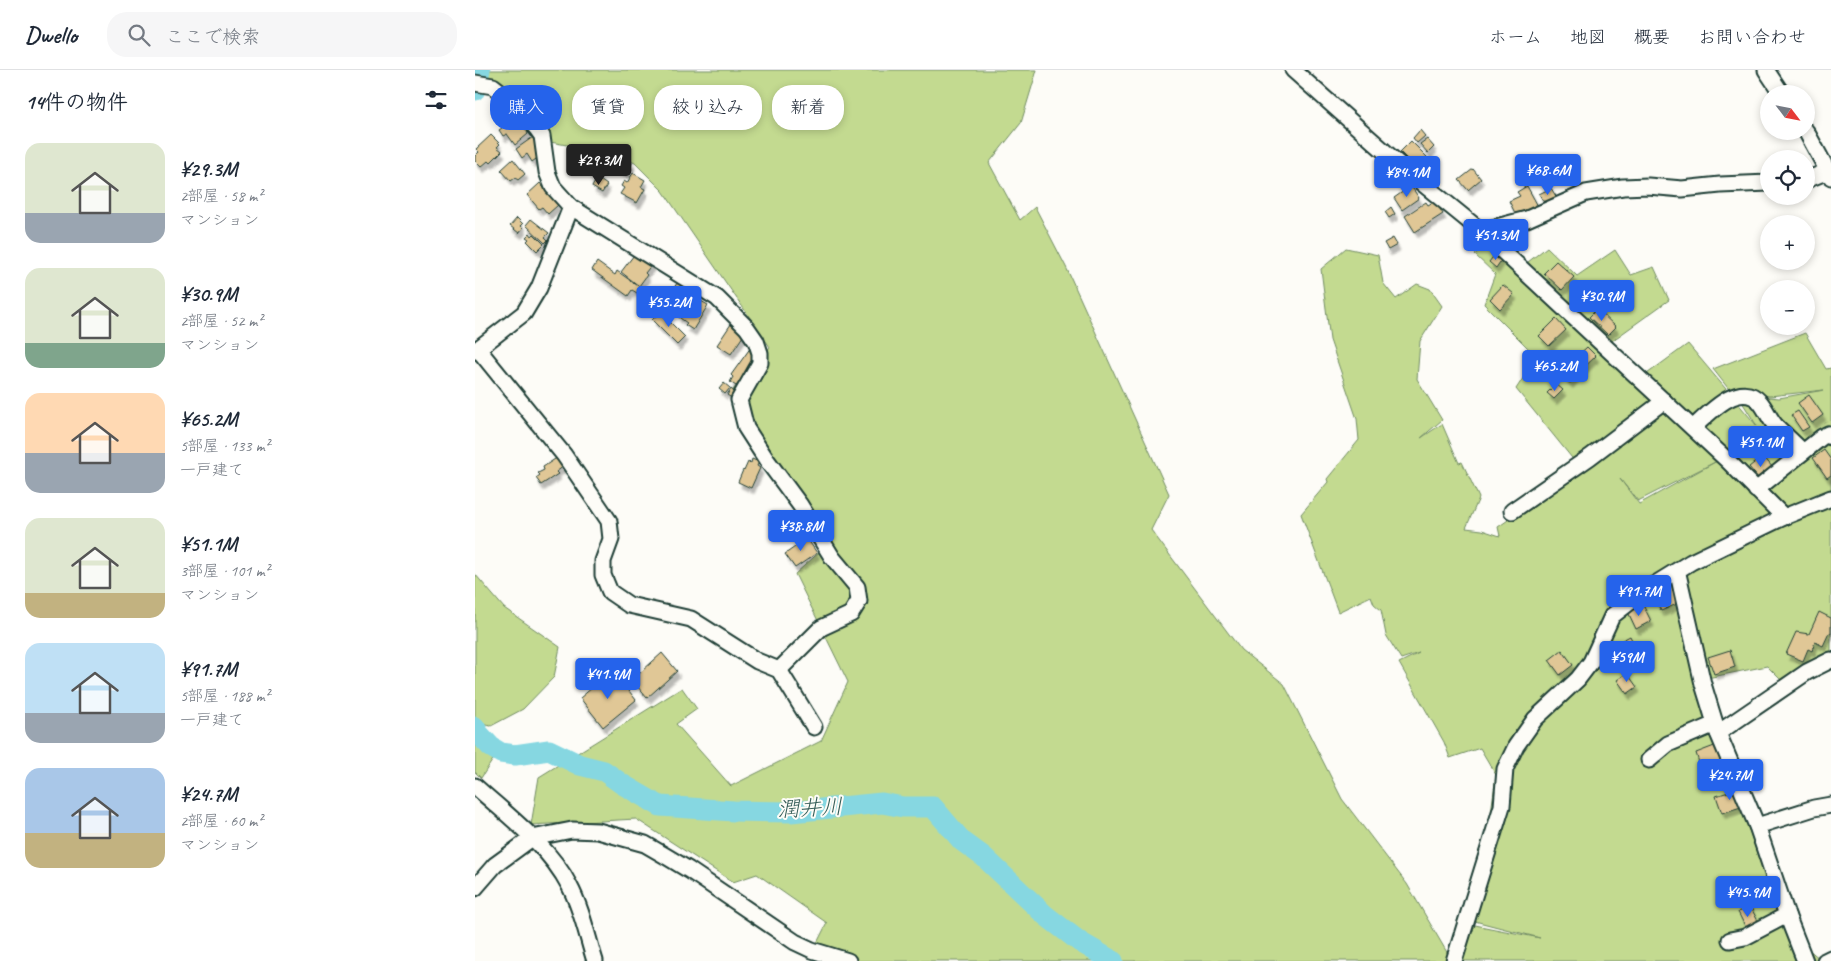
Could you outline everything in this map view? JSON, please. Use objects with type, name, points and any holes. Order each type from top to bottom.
[{"type":"street","points":[[1293,70],[1401,166],[1481,231],[1693,428],[1783,517]]},
{"type":"street","points":[[1766,70],[1776,85]]},
{"type":"street","points":[[481,84],[493,86],[516,104],[542,136],[547,172],[553,187],[571,206],[717,298],[747,328],[756,341],[760,353],[760,363],[739,400],[746,428],[800,505],[832,557],[857,587],[859,601],[851,614],[821,628],[779,670]]},
{"type":"street","points":[[1811,140],[1830,174],[1815,178]]},
{"type":"street","points":[[1481,231],[1527,219],[1577,196],[1623,187],[1647,186],[1682,189],[1760,183]]},
{"type":"street","points":[[571,206],[539,288],[524,312],[477,350],[564,455],[609,522],[611,539],[603,561],[603,575],[610,592],[629,605],[691,619],[757,660],[779,670],[814,727]]},
{"type":"street","points":[[1693,428],[1709,413],[1737,394],[1750,394],[1760,401],[1774,424],[1803,452]]},
{"type":"street","points":[[1512,510],[1590,457],[1664,401]]},
{"type":"street","points":[[1756,490],[1823,437],[1828,434],[1831,436]]},
{"type":"street","points":[[1454,961],[1502,806],[1505,769],[1508,762],[1516,746],[1535,719],[1578,679],[1591,662],[1612,616],[1644,591],[1691,562],[1783,517],[1831,498]]},
{"type":"street","points":[[1678,574],[1703,684],[1717,729],[1757,826],[1787,915],[1805,961]]},
{"type":"street","points":[[1649,760],[1668,744],[1717,729],[1807,672],[1831,660]]},
{"type":"street","points":[[475,786],[551,857],[569,884],[580,909],[595,961]]},
{"type":"street","points":[[1757,826],[1813,808],[1831,805]]},
{"type":"street","points":[[475,888],[495,864],[532,838],[573,830],[598,831],[645,844],[689,870],[795,942],[812,950],[844,960]]},
{"type":"street","points":[[1730,940],[1745,936],[1787,915]]},
{"type":"street","points":[[1825,961],[1831,958]]},
{"type":"green space","points":[[483,70],[1037,70],[1021,123],[989,163],[1020,220],[1035,207],[1066,267],[1169,494],[1151,530],[1241,650],[1284,684],[1342,799],[1407,884],[1452,961],[847,961],[815,947],[827,923],[757,874],[733,882],[636,819],[531,825],[539,777],[682,688],[697,709],[676,724],[731,786],[821,741],[848,682],[795,574],[823,549],[732,391],[770,347],[663,191],[635,163],[612,153],[550,142],[537,130],[562,130],[562,85],[490,85],[482,77]]},
{"type":"green space","points":[[1486,243],[1654,403],[1576,463],[1516,389],[1537,357],[1484,304],[1495,274],[1475,255]]},
{"type":"green space","points":[[1547,247],[1577,276],[1615,250],[1631,275],[1654,267],[1669,300],[1609,343],[1523,266]]},
{"type":"green space","points":[[1346,248],[1378,255],[1383,283],[1396,299],[1417,284],[1430,289],[1442,306],[1420,341],[1417,379],[1442,420],[1421,438],[1442,424],[1459,463],[1462,462],[1479,498],[1466,528],[1482,530],[1500,536],[1498,527],[1664,412],[1721,459],[1724,458],[1640,379],[1688,344],[1757,426],[1737,394],[1779,398],[1824,390],[1770,396],[1731,392],[1713,369],[1800,335],[1806,335],[1826,369],[1831,368],[1831,495],[1784,517],[1781,515],[1667,573],[1612,612],[1591,658],[1619,610],[1678,574],[1732,550],[1820,502],[1831,498],[1831,658],[1784,683],[1767,666],[1702,679],[1718,738],[1782,927],[1820,959],[1831,956],[1831,961],[1459,961],[1475,925],[1540,938],[1467,919],[1477,887],[1481,888],[1496,775],[1480,748],[1450,758],[1444,742],[1399,663],[1419,653],[1401,659],[1386,635],[1381,610],[1374,604],[1371,596],[1338,612],[1301,514],[1328,482],[1327,479],[1359,440],[1357,419],[1330,340],[1321,269]],"holes":[[[1753,437],[1731,460],[1773,506],[1727,460]],[[1717,461],[1639,504],[1620,479],[1638,501]],[[1588,665],[1593,674],[1555,700],[1554,697]]]},
{"type":"green space","points":[[475,574],[504,608],[560,647],[554,677],[523,709],[491,726],[475,723]]},
{"type":"green space","points":[[475,726],[494,758],[481,778],[475,772]]},
{"type":"building","points":[[499,130],[530,130],[515,145],[507,134],[503,136]]},
{"type":"building","points":[[1420,130],[1425,136],[1417,143],[1413,138]]},
{"type":"building","points":[[491,135],[500,144],[497,147],[502,151],[490,163],[488,161],[481,167],[475,161],[475,156],[479,152],[476,149]]},
{"type":"building","points":[[533,137],[539,145],[535,149],[540,156],[532,162],[527,154],[522,158],[516,149]]},
{"type":"building","points":[[1427,139],[1434,147],[1428,153],[1420,144]]},
{"type":"building","points":[[1411,141],[1427,157],[1416,168],[1400,152]]},
{"type":"building","points":[[612,155],[632,163],[627,174],[608,166]]},
{"type":"building","points":[[513,159],[525,174],[518,180],[515,178],[511,181],[501,170]]},
{"type":"building","points":[[1473,169],[1481,179],[1468,190],[1459,180]]},
{"type":"building","points":[[633,173],[645,180],[641,187],[645,189],[637,203],[620,194],[624,188],[621,186],[624,181],[627,183]]},
{"type":"building","points":[[597,178],[607,185],[602,193],[592,187]]},
{"type":"building","points":[[540,183],[558,205],[548,214],[542,207],[539,209],[527,195]]},
{"type":"building","points":[[1411,186],[1419,198],[1402,210],[1394,198]]},
{"type":"building","points":[[1527,186],[1539,208],[1529,213],[1526,210],[1516,215],[1509,201],[1520,196],[1517,192]]},
{"type":"building","points":[[1551,188],[1557,198],[1545,204],[1539,194]]},
{"type":"building","points":[[1435,201],[1443,214],[1415,232],[1405,216],[1426,202],[1428,205]]},
{"type":"building","points":[[1391,207],[1395,214],[1389,218],[1385,212]]},
{"type":"building","points":[[517,218],[523,224],[521,226],[523,228],[519,233],[510,226]]},
{"type":"building","points":[[531,219],[549,233],[545,237],[548,240],[545,243],[526,225]]},
{"type":"building","points":[[530,233],[532,236],[534,234],[544,244],[537,251],[527,241],[529,239],[526,237]]},
{"type":"building","points":[[1393,238],[1397,245],[1388,250],[1384,243]]},
{"type":"building","points":[[637,251],[653,263],[645,273],[647,275],[639,286],[621,272]]},
{"type":"building","points":[[1496,253],[1502,259],[1496,268],[1489,262]]},
{"type":"building","points":[[1556,261],[1574,277],[1562,290],[1544,273]]},
{"type":"building","points":[[597,262],[615,275],[617,271],[641,288],[637,293],[632,290],[628,296],[592,270]]},
{"type":"building","points":[[680,278],[697,289],[694,294],[691,292],[688,297],[674,288]]},
{"type":"building","points":[[1503,285],[1514,294],[1500,309],[1490,299]]},
{"type":"building","points":[[692,296],[708,305],[693,330],[685,325],[687,323],[677,316]]},
{"type":"building","points":[[1597,309],[1616,327],[1608,335],[1589,317]]},
{"type":"building","points":[[660,312],[685,337],[677,345],[652,320]]},
{"type":"building","points":[[1556,319],[1566,330],[1549,346],[1539,336]]},
{"type":"building","points":[[731,324],[745,333],[731,354],[717,345]]},
{"type":"building","points":[[751,347],[759,360],[736,386],[730,382],[733,377],[731,375]]},
{"type":"building","points":[[1587,347],[1596,356],[1579,372],[1572,365],[1575,362],[1574,359]]},
{"type":"building","points":[[1570,371],[1576,376],[1570,383],[1564,377]]},
{"type":"building","points":[[724,383],[730,388],[725,394],[719,389]]},
{"type":"building","points":[[1556,384],[1563,390],[1554,399],[1547,393]]},
{"type":"building","points":[[731,389],[737,394],[733,399],[727,395]]},
{"type":"building","points":[[1809,395],[1823,415],[1812,423],[1798,403]]},
{"type":"building","points":[[1798,411],[1809,427],[1802,431],[1791,415]]},
{"type":"building","points":[[1824,450],[1831,460],[1831,475],[1827,478],[1813,458]]},
{"type":"building","points":[[1763,456],[1773,468],[1759,479],[1749,467]]},
{"type":"building","points":[[558,457],[564,466],[556,472],[558,474],[541,485],[536,478],[540,475],[538,473],[544,470],[543,467]]},
{"type":"building","points":[[752,459],[759,462],[757,466],[760,468],[751,488],[738,482],[743,470],[748,462],[751,463]]},
{"type":"building","points":[[804,534],[817,553],[795,568],[785,554],[798,545],[795,541]]},
{"type":"building","points":[[1671,585],[1679,603],[1661,611],[1653,594]]},
{"type":"building","points":[[1643,605],[1651,621],[1636,629],[1628,612]]},
{"type":"building","points":[[1819,612],[1831,618],[1831,634],[1829,633],[1823,646],[1815,642],[1812,651],[1808,649],[1803,661],[1786,654],[1796,632],[1809,634]]},
{"type":"building","points":[[1630,636],[1638,653],[1623,660],[1615,644]]},
{"type":"building","points":[[1562,650],[1573,665],[1560,675],[1549,660]]},
{"type":"building","points":[[1730,650],[1735,667],[1714,674],[1708,657]]},
{"type":"building","points":[[662,653],[677,671],[647,698],[632,680]]},
{"type":"building","points":[[1627,673],[1637,687],[1627,694],[1617,680]]},
{"type":"building","points":[[606,676],[613,684],[619,678],[636,700],[603,727],[580,698]]},
{"type":"building","points":[[1717,745],[1723,762],[1701,769],[1696,753]]},
{"type":"building","points":[[1738,789],[1744,806],[1722,813],[1716,796]]},
{"type":"building","points":[[1750,906],[1759,923],[1747,930],[1738,912]]},
{"type":"waterway","points":[[475,90],[480,70]]},
{"type":"waterway","name":"潤井川","points":[[475,727],[491,747],[501,753],[515,755],[549,750],[580,765],[604,771],[660,806],[734,811],[791,812],[882,803],[903,807],[933,807],[962,841],[984,857],[1045,915],[1080,942],[1113,961]]}]
